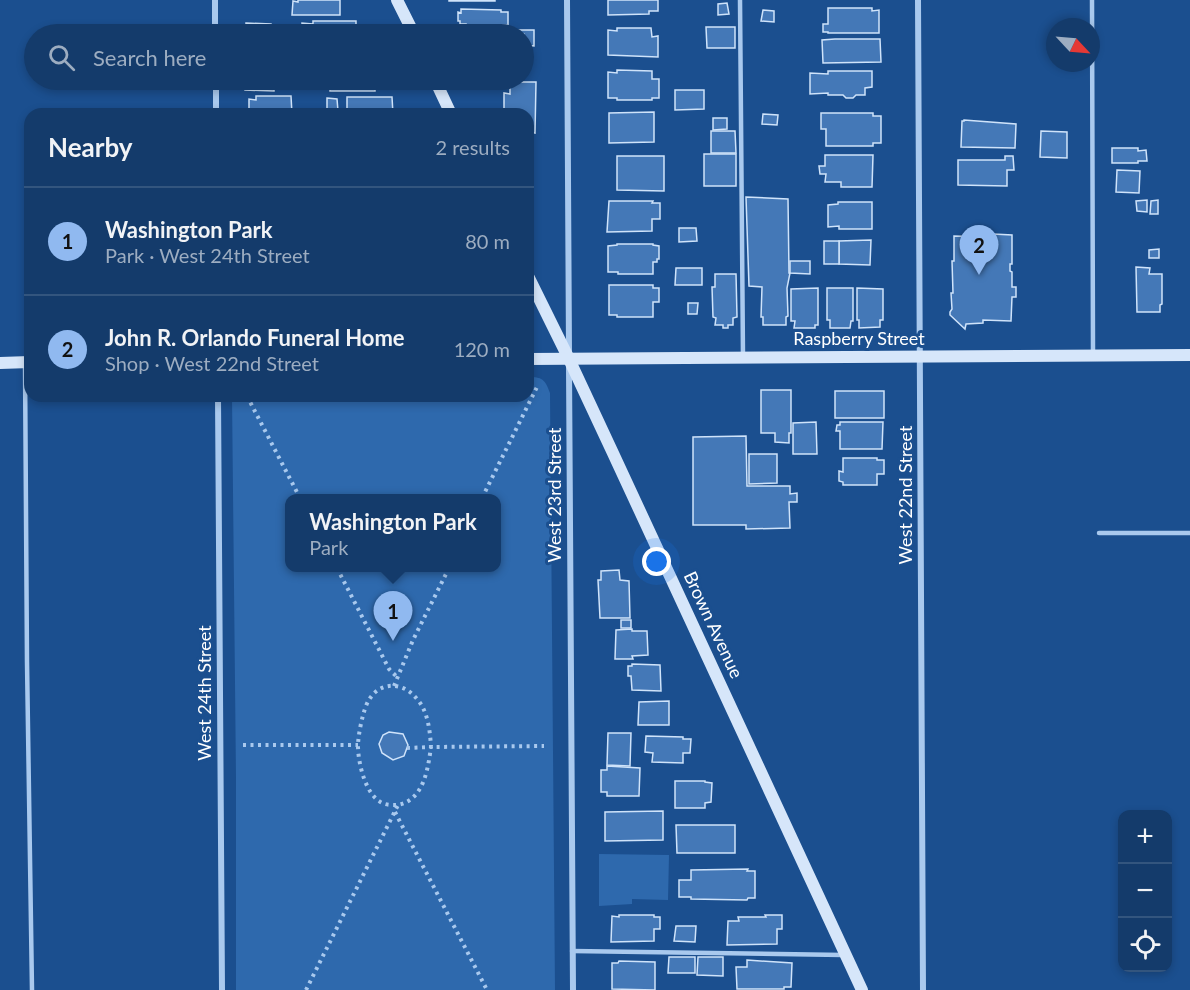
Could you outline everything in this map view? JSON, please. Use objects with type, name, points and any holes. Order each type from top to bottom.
[{"type":"street","points":[[215,0],[215,24]]},
{"type":"street","points":[[398,0],[409,24]]},
{"type":"street","name":"West 23rd Street","points":[[567,0],[573,990]]},
{"type":"street","name":"West 22nd Street","points":[[918,0],[923,990]]},
{"type":"street","points":[[216,90],[216,108]]},
{"type":"street","points":[[440,90],[448,108]]},
{"type":"street","name":"Brown Avenue","points":[[534,288],[862,990]]},
{"type":"street","name":"Raspberry Street","points":[[534,359],[1190,355]]},
{"type":"street","points":[[0,363],[24,362]]},
{"type":"street","name":"West 24th Street","points":[[218,402],[222,990]]},
{"type":"lane","points":[[740,0],[743,358]]},
{"type":"lane","points":[[1092,0],[1093,356]]},
{"type":"lane","points":[[28,402],[27,662],[32,990]]},
{"type":"lane","points":[[1099,533],[1190,533]]},
{"type":"lane","points":[[572,951],[846,955]]},
{"type":"path","points":[[534,393],[537,387]]},
{"type":"path","points":[[250,402],[298,494]]},
{"type":"path","points":[[484,494],[530,402]]},
{"type":"path","points":[[340,572],[389,669],[397,677]]},
{"type":"path","points":[[394,686],[413,640],[447,572]]},
{"type":"path","points":[[386,686],[394,686],[408,690],[418,699],[426,715],[431,747],[424,782],[417,794],[398,805],[389,805],[379,801],[371,792],[363,776],[358,745],[365,708],[371,696],[386,686]]},
{"type":"path","points":[[243,745],[358,745]]},
{"type":"path","points":[[407,748],[544,746]]},
{"type":"path","points":[[306,990],[398,805]]},
{"type":"path","points":[[394,811],[487,990]]},
{"type":"shaded area","points":[[534,378],[542,380],[550,393],[555,990],[236,990],[232,402],[534,402]]},
{"type":"shaded area","points":[[599,854],[669,855],[668,900],[632,899],[632,904],[599,906]]},
{"type":"building","points":[[298,0],[340,0],[340,15],[292,15],[293,1],[298,2]]},
{"type":"building","points":[[495,0],[495,1],[449,1]]},
{"type":"building","points":[[608,0],[658,0],[658,11],[649,11],[649,14],[608,15]]},
{"type":"building","points":[[727,3],[729,14],[718,15],[718,4]]},
{"type":"building","points":[[828,8],[879,10],[879,33],[823,32],[823,24],[828,24]]},
{"type":"building","points":[[461,9],[501,10],[501,12],[508,12],[508,24],[460,24],[458,12],[461,13]]},
{"type":"building","points":[[763,10],[774,11],[774,22],[761,21]]},
{"type":"building","points":[[313,21],[356,21],[356,24],[313,24]]},
{"type":"building","points":[[706,27],[735,27],[735,48],[707,48]]},
{"type":"building","points":[[617,28],[651,28],[652,37],[658,36],[658,57],[608,55],[608,30],[617,31]]},
{"type":"building","points":[[880,39],[881,62],[823,63],[822,40]]},
{"type":"building","points":[[617,70],[652,71],[652,79],[659,79],[659,98],[617,100],[617,98],[608,98],[608,72],[617,73]]},
{"type":"building","points":[[828,71],[872,71],[872,87],[865,88],[865,95],[856,95],[853,98],[828,95],[828,93],[810,94],[810,73],[828,74]]},
{"type":"building","points":[[534,82],[536,82],[535,133],[534,108],[504,108],[504,93],[510,94],[510,90],[534,90]]},
{"type":"building","points":[[330,90],[375,90],[375,91]]},
{"type":"building","points":[[675,90],[704,90],[704,109],[675,110]]},
{"type":"building","points":[[256,96],[291,96],[292,108],[249,108],[249,99],[256,100]]},
{"type":"building","points":[[347,97],[392,97],[393,108],[347,108]]},
{"type":"building","points":[[327,98],[337,99],[338,108],[327,108]]},
{"type":"building","points":[[654,112],[654,142],[609,143],[609,113]]},
{"type":"building","points":[[821,113],[873,113],[873,116],[881,116],[881,143],[873,143],[873,146],[826,146],[826,129],[821,129]]},
{"type":"building","points":[[763,114],[778,115],[777,125],[762,124]]},
{"type":"building","points":[[713,118],[727,118],[727,129],[713,130]]},
{"type":"building","points":[[962,121],[1016,124],[1015,148],[961,147]]},
{"type":"building","points":[[711,131],[735,131],[736,153],[711,153]]},
{"type":"building","points":[[1041,131],[1067,132],[1067,158],[1040,157]]},
{"type":"building","points":[[1112,148],[1146,150],[1147,161],[1112,163]]},
{"type":"building","points":[[704,154],[736,154],[736,186],[704,186]]},
{"type":"building","points":[[825,155],[873,155],[872,187],[841,187],[841,182],[825,182],[826,174],[820,174],[819,166],[825,166]]},
{"type":"building","points":[[617,156],[664,156],[664,191],[617,190]]},
{"type":"building","points":[[1005,156],[1013,156],[1014,170],[1007,170],[1007,186],[958,185],[958,160],[1005,160]]},
{"type":"building","points":[[1117,170],[1140,171],[1139,193],[1116,192]]},
{"type":"building","points":[[746,197],[788,199],[790,273],[787,288],[786,325],[763,325],[762,287],[749,286]]},
{"type":"building","points":[[1147,200],[1147,212],[1137,211],[1136,201]]},
{"type":"building","points":[[1158,200],[1158,214],[1150,214],[1151,201]]},
{"type":"building","points":[[609,201],[660,203],[660,219],[652,219],[652,231],[607,232]]},
{"type":"building","points":[[838,202],[872,202],[872,229],[828,227],[828,205],[838,204]]},
{"type":"building","points":[[679,228],[696,228],[697,241],[679,242]]},
{"type":"building","points":[[993,234],[1012,235],[1010,271],[1012,272],[1012,287],[1016,287],[1016,297],[1012,297],[1011,321],[983,320],[983,323],[966,324],[965,329],[950,315],[951,293],[953,293],[954,236],[992,237]]},
{"type":"building","points":[[871,240],[870,265],[839,264],[839,241]]},
{"type":"building","points":[[824,241],[839,241],[839,264],[824,264]]},
{"type":"building","points":[[617,244],[659,246],[659,259],[653,262],[653,274],[608,272],[608,246]]},
{"type":"building","points":[[1159,249],[1159,258],[1149,258],[1149,250]]},
{"type":"building","points":[[790,261],[810,261],[810,274],[790,273]]},
{"type":"building","points":[[1136,267],[1150,268],[1149,274],[1162,274],[1160,312],[1137,312]]},
{"type":"building","points":[[676,268],[702,268],[702,285],[675,285]]},
{"type":"building","points":[[715,274],[736,274],[737,317],[733,318],[733,325],[728,325],[728,328],[715,325],[716,318],[713,317],[712,287],[715,287]]},
{"type":"building","points":[[609,285],[653,285],[653,288],[659,288],[659,302],[653,302],[653,317],[609,315]]},
{"type":"building","points":[[818,288],[818,325],[815,325],[815,328],[794,328],[795,321],[791,321],[791,289]]},
{"type":"building","points":[[827,288],[853,288],[853,321],[851,321],[850,328],[830,328],[830,320],[827,320]]},
{"type":"building","points":[[857,288],[883,289],[883,320],[880,320],[880,327],[859,328]]},
{"type":"building","points":[[688,303],[698,303],[697,314],[688,314]]},
{"type":"building","points":[[761,390],[791,390],[789,443],[775,442],[775,433],[761,433]]},
{"type":"building","points":[[835,391],[884,391],[884,418],[835,418]]},
{"type":"building","points":[[816,422],[817,454],[793,454],[793,423]]},
{"type":"building","points":[[840,422],[883,422],[882,449],[840,449],[840,431],[836,431]]},
{"type":"building","points":[[746,436],[747,486],[790,486],[790,494],[797,493],[797,502],[789,502],[790,528],[746,529],[746,525],[693,525],[693,437]]},
{"type":"building","points":[[749,454],[777,454],[777,483],[749,484]]},
{"type":"building","points":[[843,458],[884,460],[884,474],[877,474],[877,485],[843,485],[843,482],[839,481],[839,471],[843,472]]},
{"type":"building","points":[[619,570],[620,580],[629,581],[630,618],[600,618],[598,580],[601,580],[601,571]]},
{"type":"building","points":[[621,620],[631,620],[631,628],[621,628]]},
{"type":"building","points":[[632,629],[632,631],[647,631],[648,655],[632,656],[633,659],[615,659],[616,630]]},
{"type":"building","points":[[632,664],[660,665],[661,691],[632,690],[628,666]]},
{"type":"building","points":[[669,701],[669,725],[638,725],[639,702]]},
{"type":"building","points":[[389,732],[403,734],[408,745],[404,756],[393,760],[382,753],[379,744],[383,735]]},
{"type":"building","points":[[608,733],[631,733],[630,766],[607,765]]},
{"type":"building","points":[[646,736],[691,739],[690,753],[683,753],[683,763],[652,762],[653,753],[645,752]]},
{"type":"building","points":[[607,766],[640,768],[639,796],[607,796],[607,792],[601,792],[601,770],[607,770]]},
{"type":"building","points":[[675,781],[712,783],[711,802],[705,803],[705,808],[675,808]]},
{"type":"building","points":[[663,811],[663,840],[605,841],[605,812]]},
{"type":"building","points":[[676,825],[735,825],[735,853],[677,853]]},
{"type":"building","points":[[748,869],[747,871],[755,871],[755,898],[747,900],[679,897],[679,880],[691,880],[691,870]]},
{"type":"building","points":[[619,915],[660,917],[660,929],[654,929],[654,941],[611,942],[612,916],[619,917]]},
{"type":"building","points":[[765,915],[782,915],[782,929],[777,929],[777,944],[727,945],[728,921],[739,921],[738,917],[766,917]]},
{"type":"building","points":[[676,926],[696,926],[695,942],[674,941]]},
{"type":"building","points":[[669,957],[695,957],[695,973],[668,973]]},
{"type":"building","points":[[698,957],[723,957],[723,976],[697,975]]},
{"type":"building","points":[[747,960],[792,963],[791,987],[737,989],[736,967],[747,967]]},
{"type":"building","points":[[619,961],[655,962],[655,990],[612,989],[612,963]]},
{"type":"place","name":"John R. Orlando Funeral Home","points":[[979,275]]},
{"type":"place","name":"Washington Park","points":[[393,641]]}]
